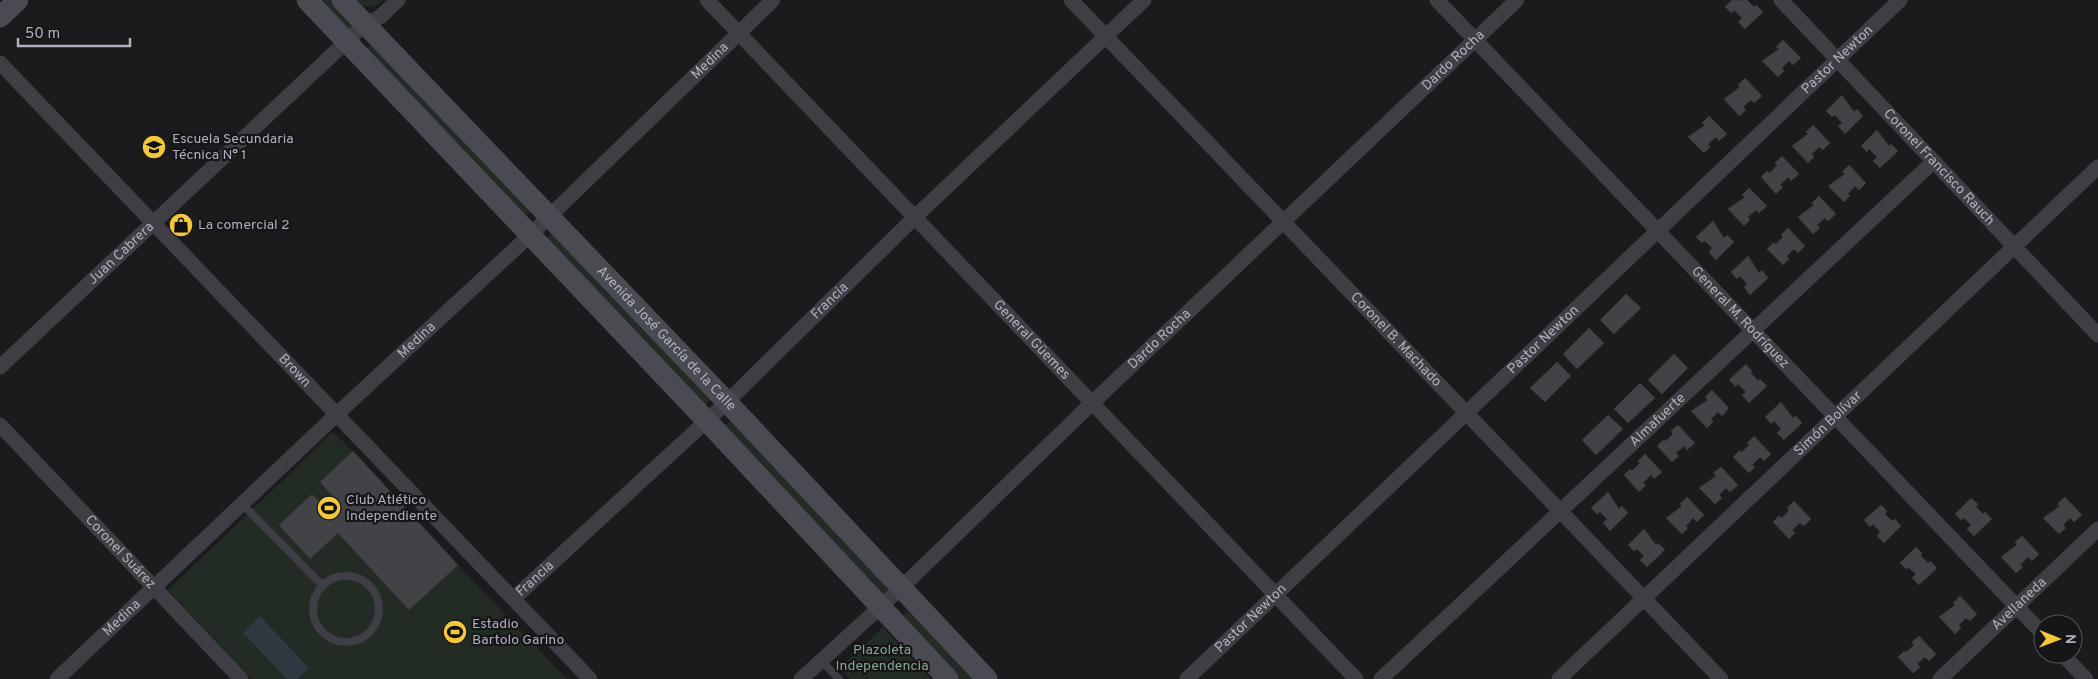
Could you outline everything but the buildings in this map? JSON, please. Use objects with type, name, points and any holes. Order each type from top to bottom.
[{"type":"main road","points":[[0,17],[18,0]]},
{"type":"main road","name":"Avenida José García de la Calle","points":[[307,0],[529,236],[706,420],[948,679]]},
{"type":"main road","name":"Avenida José García de la Calle","points":[[342,0],[727,402],[987,679]]},
{"type":"street","name":"Juan Cabrera","points":[[0,367],[152,222],[365,24],[380,17],[398,0]]},
{"type":"street","name":"General Güemes","points":[[707,0],[1356,679]]},
{"type":"street","name":"Medina","points":[[57,679],[337,414],[529,236],[773,0]]},
{"type":"street","name":"Coronel B. Machado","points":[[1072,0],[1721,679]]},
{"type":"street","name":"Francia","points":[[513,599],[727,402],[915,217],[1144,0]]},
{"type":"street","name":"General M. Rodríguez","points":[[1437,0],[2033,623]]},
{"type":"street","name":"Dardo Rocha","points":[[801,679],[880,608],[1092,403],[1517,0]]},
{"type":"street","name":"Coronel Francisco Rauch","points":[[1781,0],[2098,335]]},
{"type":"street","name":"Pastor Newton","points":[[1187,679],[1900,0]]},
{"type":"street","name":"Brown","points":[[0,63],[590,679]]},
{"type":"street","name":"Almafuerte","points":[[1381,679],[1934,161]]},
{"type":"street","name":"Simón Bolívar","points":[[1559,679],[2098,167]]},
{"type":"street","name":"Coronel Suárez","points":[[0,425],[241,679]]},
{"type":"street","name":"Avellaneda","points":[[1940,679],[2098,529]]},
{"type":"street","points":[[2072,664],[2086,679]]},
{"type":"lane","points":[[242,504],[322,585]]},
{"type":"lane","points":[[343,575],[362,579],[374,590],[379,612],[371,631],[359,640],[341,642],[325,635],[314,620],[315,596],[322,585],[343,575]]},
{"type":"lane","points":[[821,660],[839,679]]},
{"type":"green space","points":[[315,0],[335,0],[358,23],[347,33]]},
{"type":"green space","points":[[355,0],[384,0],[370,7],[362,5]]},
{"type":"green space","points":[[374,42],[534,207],[524,217],[364,52]]},
{"type":"green space","points":[[554,231],[714,396],[704,406],[544,241]]},
{"type":"green space","points":[[733,418],[890,586],[880,596],[723,428]]},
{"type":"green space","name":"Club Atlético Independiente","points":[[333,432],[567,679],[252,679],[168,590]]},
{"type":"green space","points":[[911,607],[978,679],[959,679],[901,617]]},
{"type":"green space","name":"Plazoleta Independencia","points":[[883,627],[931,679],[850,679],[840,668]]},
{"type":"shaded area","points":[[260,616],[309,668],[297,679],[287,679],[243,633]]},
{"type":"place","name":"Escuela Secundaria Técnica N° 1","points":[[154,147]]},
{"type":"place","name":"La comercial 2","points":[[181,225]]},
{"type":"place","name":"Club Atlético Independiente","points":[[329,508]]},
{"type":"place","name":"Estadio Bartolo Garino","points":[[455,632]]}]
